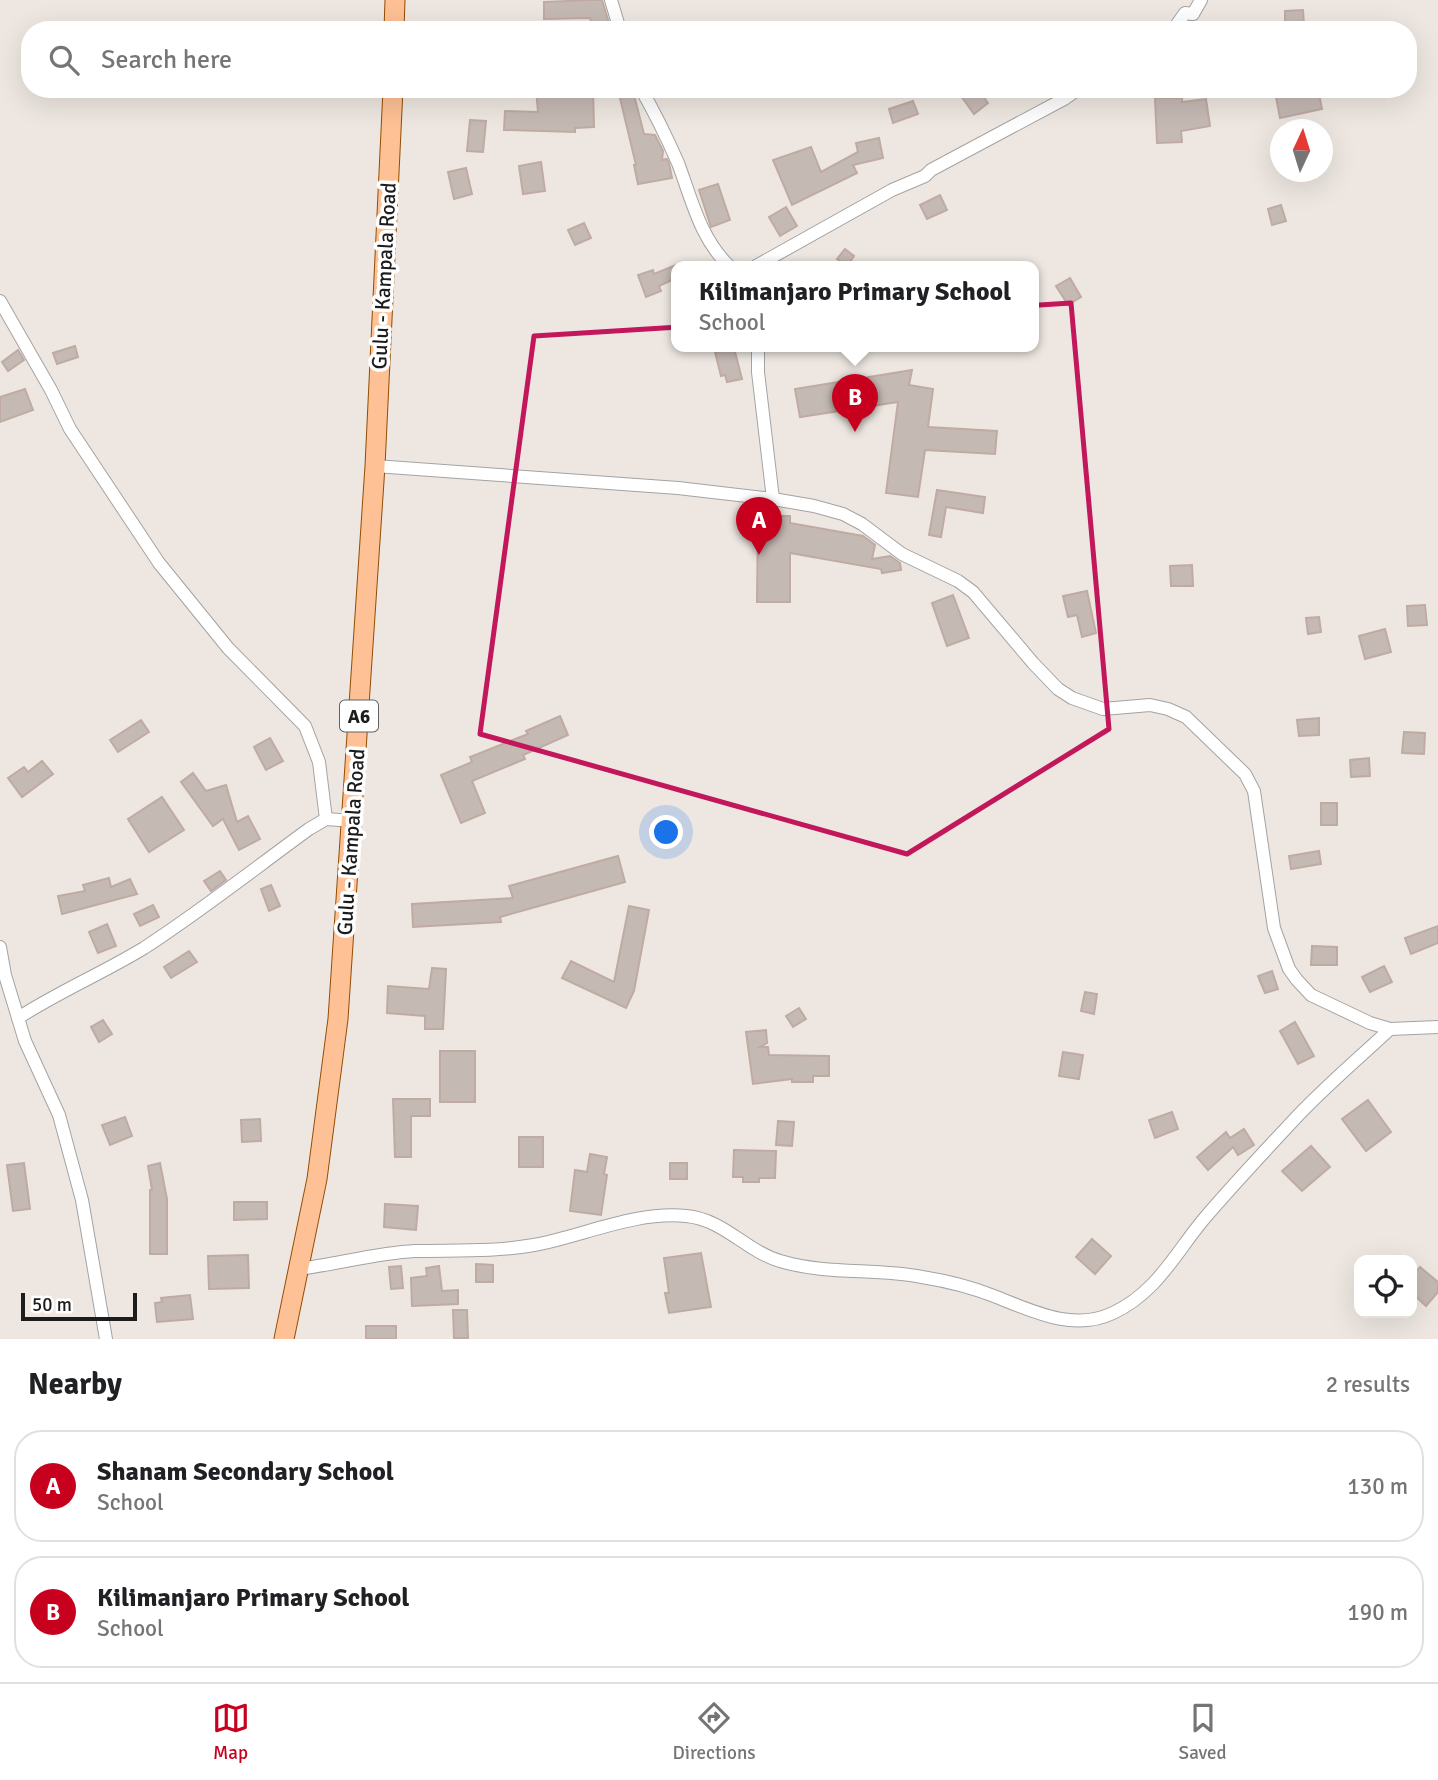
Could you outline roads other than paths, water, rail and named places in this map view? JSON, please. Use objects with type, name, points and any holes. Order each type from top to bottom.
[{"type":"main road","points":[[394,21],[395,0]]},
{"type":"main road","name":"Gulu - Kampala Road","points":[[284,1339],[317,1179],[338,1019],[375,466],[393,98]]},
{"type":"street","points":[[611,0],[617,21]]},
{"type":"street","points":[[1179,21],[1185,13],[1193,14],[1201,0]]},
{"type":"street","points":[[646,98],[662,128],[710,246],[724,261]]},
{"type":"street","points":[[765,261],[1065,98]]},
{"type":"street","points":[[0,301],[70,429],[159,563],[228,648],[304,726],[319,762],[326,819]]},
{"type":"street","points":[[758,352],[773,499]]},
{"type":"street","points":[[375,466],[596,480],[773,499],[843,514],[862,524],[902,554],[958,581],[972,592],[1050,680],[1072,698],[1102,709],[1150,705],[1186,717],[1245,774],[1254,791],[1272,917],[1289,969],[1311,995],[1370,1023],[1390,1029],[1438,1027]]},
{"type":"street","points":[[18,1018],[161,937],[234,886],[291,841],[326,819],[353,821]]},
{"type":"street","points":[[0,947],[5,975],[25,1041],[59,1115],[69,1151],[82,1200],[106,1339]]},
{"type":"street","points":[[299,1269],[344,1263],[375,1255],[415,1251],[491,1250],[533,1245],[658,1215],[689,1216],[715,1223],[754,1250],[776,1260],[817,1269],[921,1276],[957,1284],[1026,1310],[1064,1320],[1088,1321],[1133,1303],[1156,1284],[1206,1216],[1291,1122],[1390,1029]]},
{"type":"place","name":"Kilimanjaro Primary School","points":[[855,432]]},
{"type":"place","name":"Shanam Secondary School","points":[[759,555]]}]
